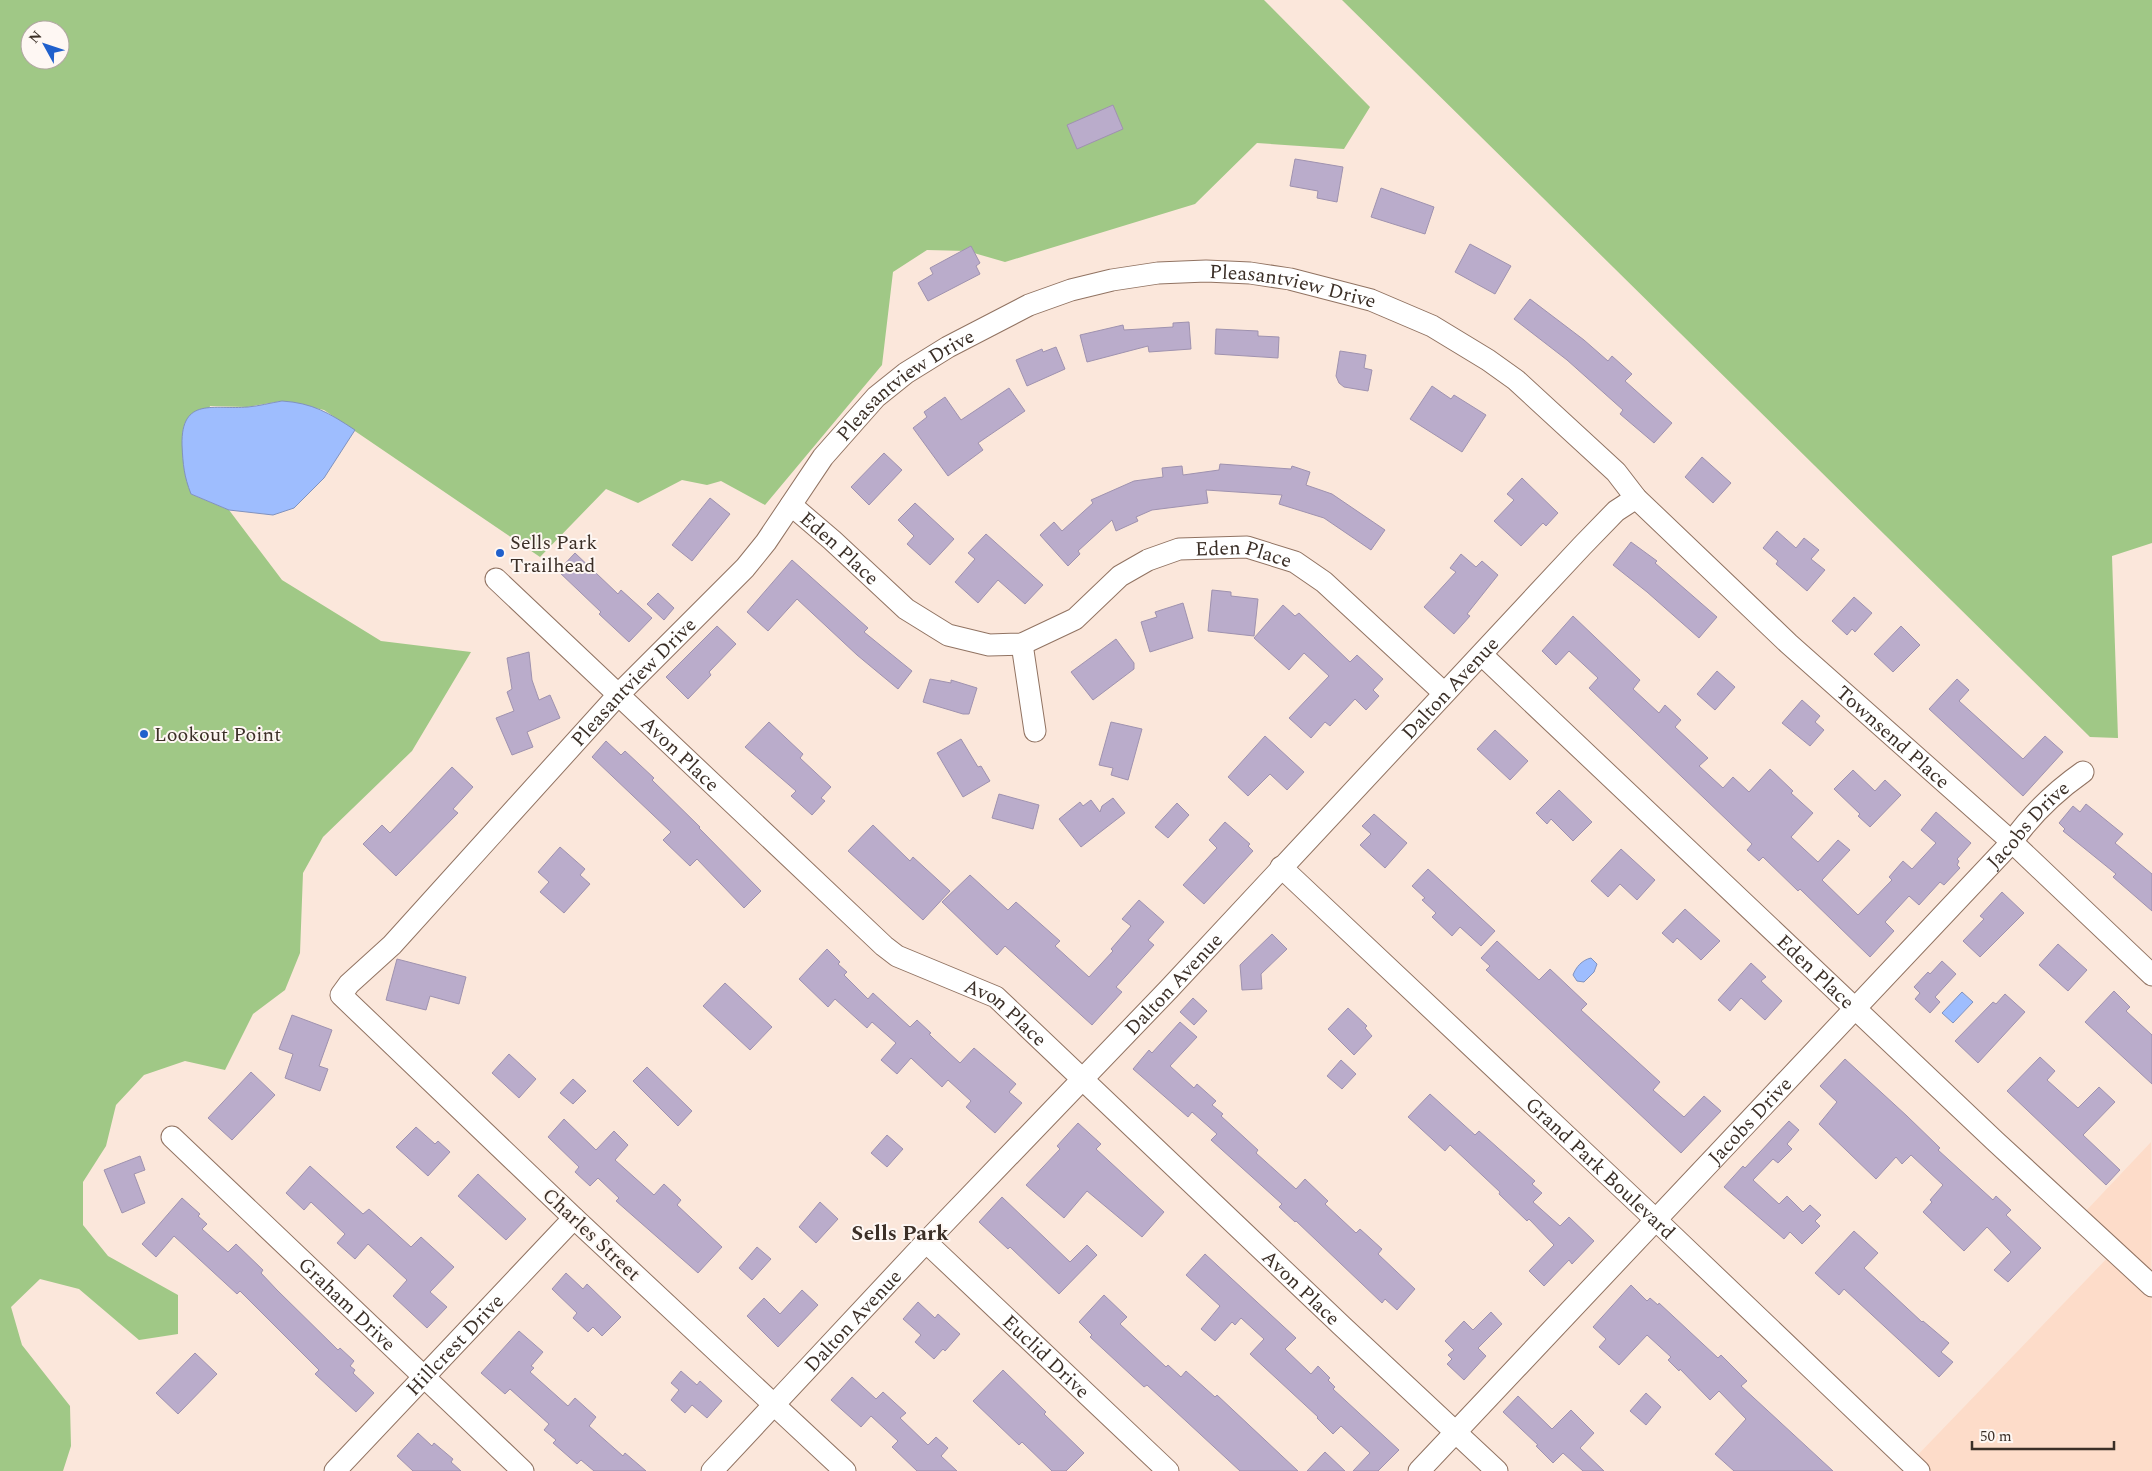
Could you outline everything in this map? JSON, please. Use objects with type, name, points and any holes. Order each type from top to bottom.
[{"type":"street","name":"Pleasantview Drive","points":[[341,995],[349,984],[392,945],[618,695],[745,568],[766,542],[838,439],[876,397],[906,373],[948,347],[1029,305],[1071,290],[1112,280],[1158,273],[1206,271],[1250,273],[1290,279],[1371,300],[1432,326],[1488,360],[1516,380],[1616,472],[1636,498]]},
{"type":"street","name":"Dalton Avenue","points":[[712,1471],[926,1242],[1083,1080],[1616,510],[1636,498]]},
{"type":"street","name":"Townsend Place","points":[[1636,498],[1789,644],[2012,842],[2152,975]]},
{"type":"street","name":"Eden Place","points":[[791,505],[832,540],[906,609],[948,635],[990,645],[1022,644],[1075,619],[1120,576],[1148,560],[1179,549],[1247,547],[1295,562],[1324,582],[1444,693]]},
{"type":"street","name":"Avon Place","points":[[496,580],[882,944],[897,956],[996,997],[1497,1471]]},
{"type":"street","points":[[1022,644],[1035,731]]},
{"type":"street","name":"Eden Place","points":[[1482,655],[1995,1141],[2152,1286]]},
{"type":"street","name":"Jacobs Drive","points":[[1418,1471],[2012,842],[2023,826],[2050,799],[2083,772]]},
{"type":"street","name":"Grand Park Boulevard","points":[[1281,867],[1919,1471]]},
{"type":"street","name":"Charles Street","points":[[341,995],[574,1218],[845,1471]]},
{"type":"street","name":"Graham Drive","points":[[172,1138],[523,1471]]},
{"type":"street","name":"Hillcrest Drive","points":[[335,1471],[574,1218]]},
{"type":"street","name":"Euclid Drive","points":[[926,1242],[1168,1471]]},
{"type":"shaded area","points":[[2151,1142],[2152,1471],[1919,1471],[1910,1463],[2114,1251],[2084,1213]]},
{"type":"green space","points":[[0,0],[1264,0],[1370,107],[1344,149],[1257,143],[1195,204],[1005,262],[967,251],[927,250],[893,272],[882,365],[765,505],[721,481],[707,485],[682,480],[638,503],[606,489],[540,557],[324,410],[282,401],[247,407],[210,406],[191,494],[229,510],[282,580],[381,641],[471,652],[412,751],[323,837],[303,873],[300,953],[285,990],[253,1014],[225,1070],[185,1061],[144,1075],[116,1105],[106,1146],[83,1182],[83,1225],[108,1256],[178,1295],[178,1334],[139,1340],[79,1289],[40,1279],[11,1307],[22,1345],[70,1406],[71,1446],[63,1471],[0,1471]]},
{"type":"green space","points":[[1342,0],[2152,0],[2152,543],[2112,556],[2118,738],[2090,737]]},
{"type":"water","points":[[282,401],[303,404],[320,410],[355,430],[324,478],[294,508],[273,515],[229,510],[191,494],[184,470],[182,445],[183,429],[187,419],[193,412],[212,407],[248,407]]},
{"type":"water","points":[[1591,958],[1597,964],[1594,972],[1584,982],[1577,981],[1573,975],[1576,969],[1582,962]]},
{"type":"water","points":[[1962,992],[1973,1002],[1953,1023],[1942,1013]]},
{"type":"building","points":[[1113,105],[1123,129],[1077,149],[1067,125]]},
{"type":"building","points":[[1295,159],[1343,167],[1337,202],[1317,198],[1318,191],[1290,186]]},
{"type":"building","points":[[1381,188],[1434,207],[1425,234],[1371,217]]},
{"type":"building","points":[[1470,244],[1511,266],[1495,294],[1455,272]]},
{"type":"building","points":[[971,246],[980,263],[976,266],[980,274],[928,301],[918,283],[933,274],[930,268]]},
{"type":"building","points":[[1530,299],[1584,340],[1608,361],[1612,356],[1632,374],[1625,381],[1672,423],[1654,443],[1620,414],[1623,410],[1567,360],[1514,319]]},
{"type":"building","points":[[1189,322],[1191,349],[1149,352],[1148,346],[1087,362],[1080,335],[1123,325],[1124,330],[1173,327],[1173,323]]},
{"type":"building","points":[[1216,329],[1258,331],[1258,336],[1279,337],[1278,358],[1215,354]]},
{"type":"building","points":[[1056,347],[1065,369],[1027,386],[1016,360],[1042,349],[1043,352]]},
{"type":"building","points":[[1340,351],[1366,355],[1364,368],[1372,370],[1368,391],[1344,387],[1339,383],[1336,376]]},
{"type":"building","points":[[1432,386],[1451,399],[1454,395],[1486,415],[1462,452],[1410,419]]},
{"type":"building","points":[[1009,388],[1025,411],[978,443],[983,450],[948,476],[913,428],[927,417],[924,412],[945,397],[961,420]]},
{"type":"building","points":[[884,453],[902,470],[869,505],[851,487]]},
{"type":"building","points":[[1702,457],[1731,483],[1713,503],[1685,477]]},
{"type":"building","points":[[1220,464],[1291,469],[1292,466],[1310,472],[1306,485],[1332,494],[1385,530],[1371,550],[1324,518],[1279,504],[1282,495],[1206,490],[1208,503],[1152,510],[1136,517],[1138,521],[1116,531],[1112,520],[1078,551],[1080,554],[1068,566],[1040,535],[1054,522],[1062,531],[1093,503],[1091,500],[1134,481],[1163,477],[1162,468],[1182,466],[1183,475],[1219,470]]},
{"type":"building","points":[[1522,478],[1558,513],[1546,526],[1543,523],[1521,546],[1494,521],[1514,500],[1507,494]]},
{"type":"building","points":[[710,498],[730,514],[692,561],[672,545]]},
{"type":"building","points":[[915,503],[954,539],[930,565],[907,544],[914,536],[898,520]]},
{"type":"building","points":[[1777,531],[1796,548],[1804,538],[1819,550],[1811,559],[1825,570],[1807,591],[1776,564],[1778,561],[1763,548]]},
{"type":"building","points":[[986,534],[1043,585],[1025,604],[998,580],[978,603],[955,582],[975,559],[968,553]]},
{"type":"building","points":[[1631,542],[1657,561],[1655,563],[1717,617],[1699,638],[1613,565]]},
{"type":"building","points":[[575,553],[618,594],[621,590],[652,618],[629,642],[558,571]]},
{"type":"building","points":[[1461,554],[1476,567],[1482,561],[1498,575],[1467,614],[1470,616],[1454,634],[1424,607],[1456,572],[1450,568]]},
{"type":"building","points":[[792,560],[868,628],[864,632],[912,671],[898,689],[857,655],[797,599],[768,631],[747,612]]},
{"type":"building","points":[[1212,590],[1231,592],[1231,596],[1258,599],[1254,636],[1208,631]]},
{"type":"building","points":[[658,593],[674,608],[664,620],[647,604]]},
{"type":"building","points":[[1854,597],[1872,613],[1855,632],[1852,629],[1847,635],[1832,621]]},
{"type":"building","points":[[1183,603],[1193,638],[1150,652],[1141,622],[1157,617],[1155,612]]},
{"type":"building","points":[[1283,605],[1295,616],[1299,613],[1350,662],[1357,655],[1383,679],[1373,690],[1379,696],[1366,710],[1355,699],[1330,726],[1325,722],[1311,738],[1289,718],[1329,676],[1304,653],[1289,670],[1254,638]]},
{"type":"building","points":[[1573,616],[1640,680],[1633,689],[1659,713],[1665,705],[1681,720],[1675,727],[1708,758],[1699,766],[1723,788],[1733,777],[1749,792],[1770,769],[1793,791],[1791,793],[1813,813],[1791,837],[1818,862],[1838,840],[1850,850],[1822,880],[1858,915],[1892,880],[1889,877],[1903,861],[1912,869],[1936,843],[1921,830],[1936,812],[1971,843],[1957,859],[1959,861],[1957,865],[1960,868],[1944,885],[1940,882],[1919,905],[1909,896],[1885,922],[1894,931],[1870,957],[1800,889],[1798,891],[1763,857],[1759,861],[1747,850],[1752,844],[1589,688],[1598,678],[1569,651],[1556,665],[1542,651]]},
{"type":"building","points":[[717,626],[736,644],[709,672],[711,675],[688,699],[666,677]]},
{"type":"building","points":[[1901,626],[1920,645],[1893,672],[1874,654]]},
{"type":"building","points":[[1116,639],[1134,663],[1134,669],[1093,700],[1071,672]]},
{"type":"building","points":[[529,652],[532,680],[539,700],[550,695],[560,718],[527,732],[533,747],[512,755],[496,718],[514,711],[507,692],[512,689],[507,658]]},
{"type":"building","points":[[1717,671],[1735,687],[1715,710],[1697,694]]},
{"type":"building","points":[[930,679],[951,683],[951,680],[977,688],[969,714],[963,714],[923,702]]},
{"type":"building","points":[[1957,679],[1969,690],[1959,701],[2023,759],[2045,736],[2063,752],[2023,796],[1929,709]]},
{"type":"building","points":[[1802,700],[1820,716],[1815,722],[1824,730],[1810,746],[1782,723]]},
{"type":"building","points":[[769,722],[803,754],[800,758],[831,787],[821,798],[825,801],[812,815],[791,796],[796,791],[745,747]]},
{"type":"building","points":[[1111,722],[1142,729],[1128,780],[1111,775],[1113,768],[1099,765]]},
{"type":"building","points":[[1495,730],[1528,761],[1510,780],[1477,749]]},
{"type":"building","points":[[1265,736],[1304,772],[1287,790],[1270,774],[1248,796],[1228,777]]},
{"type":"building","points":[[961,739],[978,767],[981,766],[990,781],[963,797],[937,753]]},
{"type":"building","points":[[606,741],[621,755],[625,751],[654,778],[652,780],[761,891],[744,908],[697,859],[690,866],[663,840],[671,832],[592,757]]},
{"type":"building","points":[[452,767],[473,787],[453,809],[458,813],[396,876],[363,844],[382,825],[390,833]]},
{"type":"building","points":[[1853,770],[1875,791],[1885,780],[1901,795],[1870,827],[1858,816],[1860,814],[1834,789]]},
{"type":"building","points":[[1559,790],[1592,822],[1573,841],[1551,819],[1547,824],[1536,813]]},
{"type":"building","points":[[999,794],[1039,805],[1033,829],[992,818]]},
{"type":"building","points":[[1113,798],[1125,813],[1081,847],[1059,819],[1080,802],[1083,806],[1091,800],[1100,812],[1102,806]]},
{"type":"building","points":[[1177,803],[1189,815],[1168,838],[1155,827]]},
{"type":"building","points":[[2086,804],[2123,834],[2115,843],[2152,874],[2152,911],[2113,877],[2116,874],[2063,831],[2065,829],[2059,823],[2073,806],[2080,812]]},
{"type":"building","points":[[1374,814],[1407,843],[1385,868],[1360,845],[1371,834],[1362,826]]},
{"type":"building","points":[[1225,822],[1250,844],[1248,846],[1253,851],[1204,904],[1183,885],[1217,848],[1209,840]]},
{"type":"building","points":[[873,825],[910,861],[913,857],[950,891],[923,920],[848,851]]},
{"type":"building","points":[[560,847],[585,869],[580,875],[590,884],[564,913],[540,892],[549,882],[538,872]]},
{"type":"building","points":[[1621,849],[1655,880],[1637,900],[1620,884],[1608,897],[1591,881]]},
{"type":"building","points":[[1428,869],[1495,931],[1481,946],[1460,927],[1452,936],[1432,917],[1436,913],[1422,900],[1425,898],[1412,886]]},
{"type":"building","points":[[970,875],[1008,910],[1016,902],[1060,941],[1055,946],[1089,977],[1113,951],[1111,949],[1131,926],[1122,919],[1139,900],[1164,922],[1148,940],[1154,945],[1116,987],[1122,992],[1092,1025],[1005,946],[997,955],[942,902]]},
{"type":"building","points":[[2002,892],[2024,913],[1980,957],[1963,941],[1984,919],[1980,916]]},
{"type":"building","points":[[1685,909],[1720,941],[1701,960],[1677,938],[1673,943],[1662,933]]},
{"type":"building","points":[[1272,934],[1287,949],[1261,974],[1262,989],[1242,990],[1240,965]]},
{"type":"building","points":[[1497,941],[1539,980],[1550,969],[1587,1004],[1581,1010],[1660,1082],[1653,1090],[1684,1117],[1704,1096],[1721,1111],[1681,1153],[1486,970],[1490,966],[1481,958]]},
{"type":"building","points":[[2058,944],[2087,970],[2068,991],[2039,965]]},
{"type":"building","points":[[827,949],[840,962],[838,964],[847,972],[844,975],[868,999],[873,993],[910,1027],[917,1020],[960,1063],[974,1048],[1016,1084],[1009,1092],[1022,1103],[995,1133],[966,1107],[971,1101],[948,1080],[942,1087],[911,1058],[897,1074],[881,1060],[896,1043],[872,1022],[867,1028],[835,999],[828,1007],[799,979]]},
{"type":"building","points":[[397,959],[466,977],[459,1004],[430,996],[426,1010],[386,1000]]},
{"type":"building","points":[[1942,961],[1956,974],[1935,997],[1940,1002],[1930,1013],[1915,999],[1920,993],[1914,987]]},
{"type":"building","points":[[1751,963],[1766,977],[1761,981],[1782,1001],[1765,1020],[1741,998],[1730,1011],[1718,1000]]},
{"type":"building","points":[[725,983],[772,1027],[750,1050],[703,1006]]},
{"type":"building","points":[[2114,991],[2130,1007],[2126,1011],[2152,1035],[2152,1084],[2085,1022]]},
{"type":"building","points":[[2005,994],[2025,1012],[1978,1063],[1955,1041],[1993,1002],[1996,1004]]},
{"type":"building","points":[[1193,998],[1207,1011],[1194,1025],[1180,1012]]},
{"type":"building","points":[[1348,1008],[1367,1026],[1365,1028],[1372,1036],[1354,1055],[1328,1029]]},
{"type":"building","points":[[292,1015],[332,1030],[319,1066],[328,1069],[320,1091],[285,1078],[293,1054],[279,1049]]},
{"type":"building","points":[[1180,1022],[1197,1037],[1170,1066],[1194,1088],[1197,1084],[1216,1101],[1212,1105],[1223,1114],[1221,1116],[1258,1150],[1256,1153],[1296,1189],[1305,1179],[1328,1201],[1325,1204],[1356,1233],[1360,1229],[1382,1249],[1378,1254],[1415,1289],[1397,1310],[1385,1299],[1382,1303],[1279,1207],[1282,1204],[1211,1140],[1217,1134],[1192,1112],[1188,1117],[1133,1069],[1149,1050],[1152,1053]]},
{"type":"building","points":[[509,1054],[536,1079],[519,1098],[492,1073]]},
{"type":"building","points":[[2040,1057],[2055,1071],[2047,1080],[2078,1108],[2099,1087],[2115,1102],[2083,1135],[2120,1170],[2106,1185],[2007,1091]]},
{"type":"building","points":[[1845,1059],[1940,1148],[1938,1150],[1993,1200],[1996,1196],[2011,1210],[2006,1215],[2041,1248],[2008,1282],[1994,1270],[2011,1252],[1987,1227],[1964,1251],[1923,1212],[1932,1202],[1930,1200],[1943,1185],[1911,1155],[1902,1164],[1896,1157],[1876,1179],[1819,1124],[1837,1102],[1820,1086]]},
{"type":"building","points":[[1341,1060],[1356,1074],[1342,1089],[1327,1076]]},
{"type":"building","points":[[647,1067],[692,1111],[678,1126],[633,1081]]},
{"type":"building","points":[[251,1072],[275,1095],[232,1140],[208,1118]]},
{"type":"building","points":[[573,1079],[586,1091],[573,1104],[560,1093]]},
{"type":"building","points":[[1430,1094],[1475,1135],[1479,1131],[1535,1181],[1532,1184],[1542,1193],[1533,1202],[1560,1226],[1569,1217],[1594,1241],[1572,1264],[1569,1260],[1544,1286],[1529,1271],[1554,1245],[1450,1145],[1445,1151],[1408,1117]]},
{"type":"building","points":[[564,1119],[596,1150],[614,1131],[628,1145],[615,1160],[654,1195],[664,1184],[681,1200],[677,1205],[722,1247],[698,1273],[616,1201],[619,1198],[598,1178],[590,1186],[575,1172],[579,1167],[548,1137]]},
{"type":"building","points":[[1789,1121],[1799,1130],[1787,1144],[1792,1149],[1778,1163],[1773,1159],[1753,1180],[1779,1204],[1787,1196],[1803,1212],[1810,1205],[1821,1215],[1815,1221],[1820,1226],[1802,1244],[1790,1232],[1784,1239],[1724,1187],[1743,1166],[1745,1168]]},
{"type":"building","points":[[1078,1123],[1101,1144],[1096,1149],[1164,1212],[1142,1237],[1087,1191],[1064,1218],[1026,1185],[1060,1149],[1057,1146]]},
{"type":"building","points":[[416,1127],[435,1144],[438,1141],[450,1152],[428,1176],[396,1147]]},
{"type":"building","points":[[887,1135],[903,1149],[887,1167],[871,1153]]},
{"type":"building","points":[[140,1156],[145,1170],[134,1174],[145,1203],[122,1213],[104,1170]]},
{"type":"building","points":[[310,1166],[363,1214],[369,1209],[411,1247],[421,1237],[454,1267],[430,1292],[447,1307],[427,1328],[393,1296],[407,1280],[368,1244],[355,1259],[337,1243],[345,1234],[311,1202],[304,1210],[286,1193]]},
{"type":"building","points":[[478,1174],[526,1219],[506,1240],[458,1196]]},
{"type":"building","points":[[1002,1197],[1070,1262],[1087,1245],[1097,1255],[1059,1294],[1010,1247],[1008,1249],[979,1222]]},
{"type":"building","points":[[182,1198],[200,1214],[198,1216],[207,1224],[202,1229],[228,1252],[236,1244],[263,1270],[261,1273],[277,1290],[338,1350],[340,1348],[354,1361],[350,1366],[355,1370],[353,1373],[374,1393],[356,1412],[315,1374],[319,1370],[240,1291],[237,1294],[174,1236],[156,1257],[142,1244]]},
{"type":"building","points":[[820,1202],[838,1219],[816,1243],[799,1227]]},
{"type":"building","points":[[1854,1231],[1878,1253],[1864,1268],[1922,1322],[1949,1343],[1941,1352],[1953,1362],[1939,1377],[1844,1289],[1839,1295],[1815,1273]]},
{"type":"building","points":[[757,1247],[771,1259],[752,1280],[739,1268]]},
{"type":"building","points":[[1205,1254],[1296,1338],[1285,1349],[1311,1374],[1318,1366],[1330,1378],[1328,1380],[1335,1387],[1333,1389],[1399,1450],[1378,1471],[1353,1471],[1370,1453],[1341,1426],[1333,1434],[1318,1417],[1250,1354],[1264,1339],[1241,1318],[1235,1325],[1232,1322],[1215,1341],[1201,1329],[1220,1306],[1186,1275]]},
{"type":"building","points":[[566,1273],[583,1289],[587,1284],[621,1317],[602,1336],[593,1327],[588,1332],[573,1318],[577,1313],[552,1289]]},
{"type":"building","points":[[1631,1285],[1647,1301],[1650,1298],[1658,1305],[1659,1303],[1718,1358],[1721,1355],[1747,1381],[1741,1386],[1833,1471],[1734,1471],[1715,1454],[1746,1419],[1719,1391],[1710,1400],[1680,1369],[1679,1371],[1668,1360],[1671,1357],[1647,1335],[1619,1365],[1599,1347],[1606,1339],[1593,1327]]},
{"type":"building","points":[[802,1290],[818,1305],[778,1347],[747,1316],[764,1298],[780,1314]]},
{"type":"building","points":[[1104,1295],[1127,1317],[1120,1324],[1166,1367],[1168,1365],[1181,1377],[1186,1371],[1215,1397],[1217,1395],[1298,1471],[1240,1471],[1147,1385],[1144,1387],[1090,1337],[1092,1335],[1079,1322]]},
{"type":"building","points":[[918,1302],[935,1318],[938,1314],[960,1334],[945,1351],[943,1349],[934,1359],[915,1342],[921,1335],[903,1319]]},
{"type":"building","points":[[1491,1312],[1502,1324],[1478,1348],[1486,1356],[1464,1380],[1447,1364],[1452,1359],[1448,1355],[1454,1350],[1445,1341],[1464,1321],[1473,1330]]},
{"type":"building","points":[[519,1331],[543,1352],[531,1366],[534,1368],[530,1372],[568,1406],[575,1398],[596,1417],[589,1426],[623,1456],[625,1453],[646,1471],[594,1471],[581,1460],[577,1464],[553,1443],[556,1440],[544,1430],[549,1424],[510,1389],[505,1394],[481,1373]]},
{"type":"building","points":[[195,1353],[217,1374],[178,1414],[156,1393]]},
{"type":"building","points":[[1003,1370],[1084,1453],[1066,1471],[1052,1471],[1022,1442],[1019,1445],[973,1401]]},
{"type":"building","points":[[681,1371],[697,1385],[700,1381],[722,1401],[707,1418],[692,1405],[685,1413],[671,1400],[679,1390],[671,1383]]},
{"type":"building","points":[[852,1377],[876,1399],[883,1392],[906,1413],[900,1418],[928,1445],[936,1437],[948,1448],[941,1456],[957,1471],[917,1471],[892,1447],[898,1441],[871,1416],[861,1427],[831,1400]]},
{"type":"building","points":[[1646,1393],[1661,1407],[1646,1425],[1630,1411]]},
{"type":"building","points":[[1518,1396],[1552,1429],[1571,1410],[1594,1433],[1580,1448],[1604,1471],[1583,1471],[1563,1453],[1553,1463],[1536,1446],[1538,1445],[1503,1412]]},
{"type":"building","points":[[418,1433],[432,1446],[434,1443],[453,1459],[451,1462],[461,1471],[413,1471],[397,1456]]},
{"type":"building","points":[[1325,1452],[1345,1471],[1307,1471]]},
{"type":"place","name":"Sells Park Trailhead","points":[[500,553]]},
{"type":"place","name":"Lookout Point","points":[[144,734]]},
{"type":"district","name":"Sells Park","points":[[900,1233]]}]
